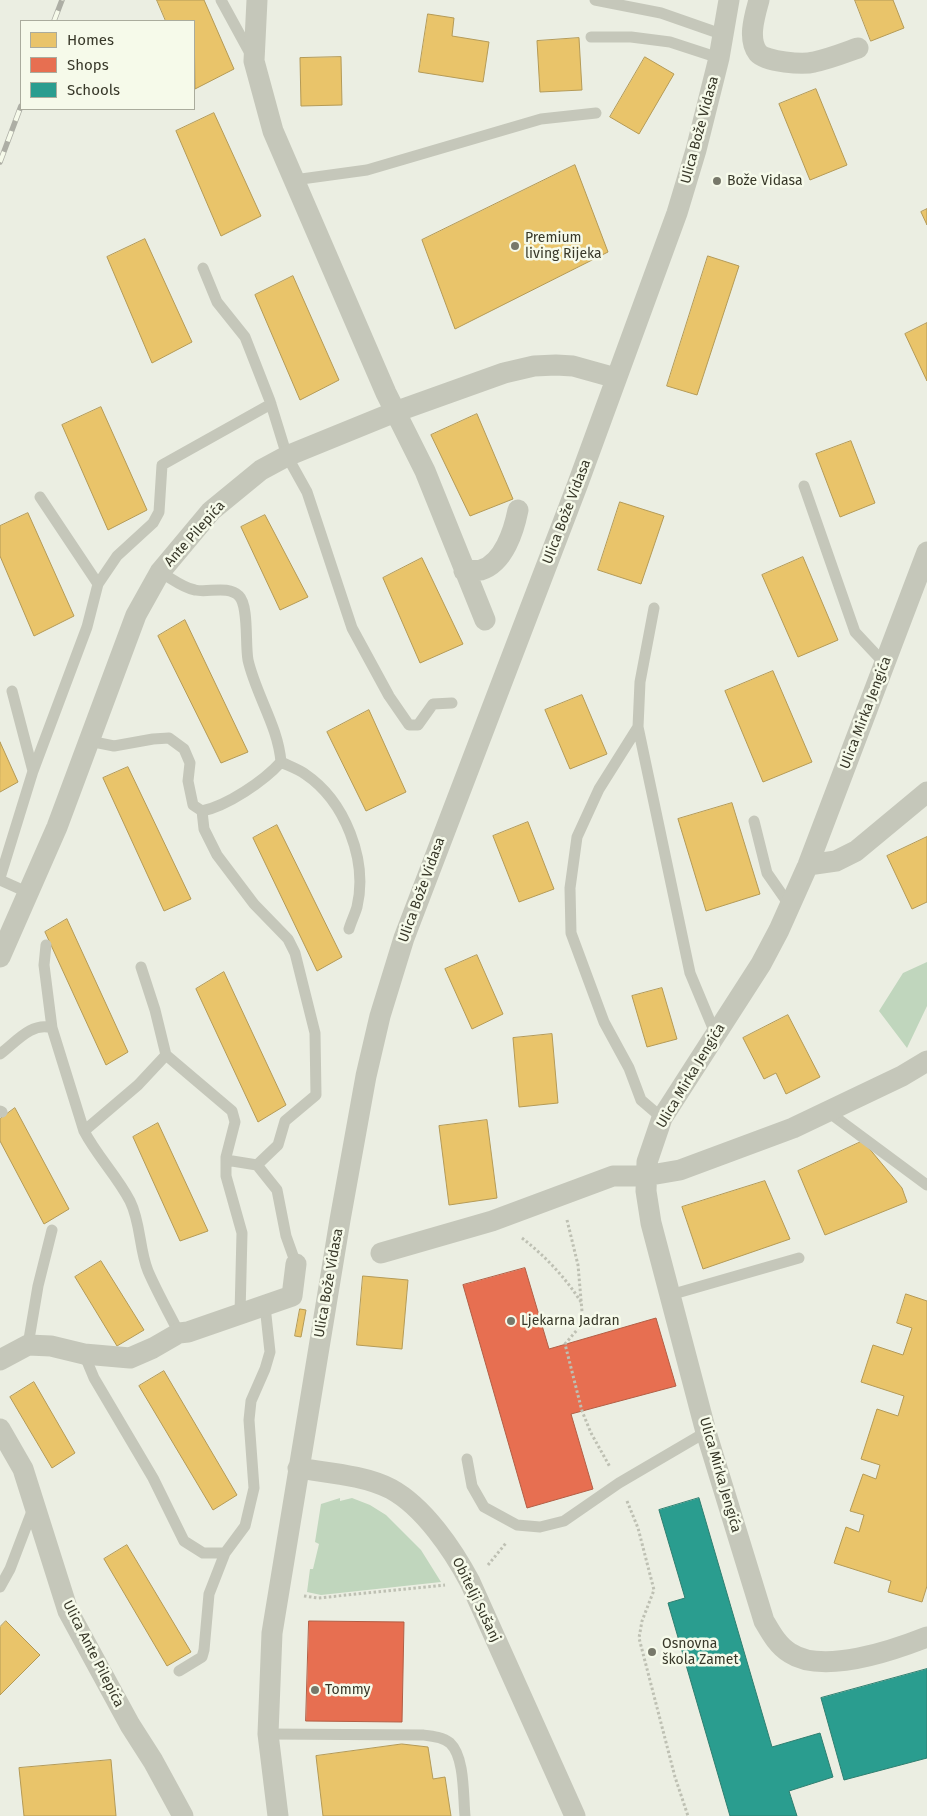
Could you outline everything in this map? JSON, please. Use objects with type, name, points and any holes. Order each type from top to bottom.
[{"type":"street","points":[[257,0],[254,60],[273,131],[395,412],[425,472],[485,620]]},
{"type":"street","name":"Ulica Bože Vidasa","points":[[278,1816],[268,1734],[272,1633],[298,1468],[366,1076],[380,1016],[404,938],[577,486],[677,213],[696,150],[719,58],[729,0]]},
{"type":"street","points":[[758,0],[753,23],[754,42],[758,53],[772,61],[812,63],[858,48]]},
{"type":"street","name":"Ante Pilepića","points":[[0,957],[57,827],[136,615],[160,572],[211,512],[261,470],[287,456],[395,412],[504,373],[534,366],[573,366],[616,378]]},
{"type":"street","points":[[464,571],[482,569],[496,559],[509,540],[518,510]]},
{"type":"street","name":"Ulica Mirka Jengića","points":[[927,552],[808,865],[790,906],[761,964],[662,1118],[650,1148],[645,1176],[651,1223],[706,1432],[764,1621],[777,1642],[791,1654],[805,1659],[826,1661],[862,1658],[898,1649],[927,1637]]},
{"type":"street","points":[[808,865],[836,861],[856,851],[927,792]]},
{"type":"street","points":[[381,1253],[492,1221],[613,1176],[645,1176],[680,1170],[793,1128],[902,1076],[927,1061]]},
{"type":"street","points":[[0,1360],[28,1345],[51,1346],[84,1354],[130,1358],[153,1348],[179,1333],[188,1332],[292,1296],[296,1264]]},
{"type":"street","name":"Ulica Ante Pilepića","points":[[0,1428],[23,1469],[68,1610],[183,1816]]},
{"type":"street","name":"Obitelji Sušanj","points":[[298,1468],[358,1478],[391,1490],[429,1521],[456,1558],[470,1582],[575,1816]]},
{"type":"lane","points":[[221,0],[254,60]]},
{"type":"lane","points":[[595,0],[661,13],[724,35]]},
{"type":"lane","points":[[591,37],[631,37],[670,42],[719,58]]},
{"type":"lane","points":[[294,180],[367,170],[541,119],[596,113]]},
{"type":"lane","points":[[203,268],[217,302],[245,337],[271,404],[287,456],[307,492],[352,628],[389,696],[410,725],[418,725],[433,704],[452,703]]},
{"type":"lane","points":[[29,892],[0,879],[33,771],[87,627],[98,584],[117,556],[156,517],[161,495],[162,465],[271,404]]},
{"type":"lane","points":[[804,486],[855,632],[885,664]]},
{"type":"lane","points":[[40,497],[98,584]]},
{"type":"lane","points":[[88,741],[114,746],[168,738],[184,749],[190,763],[188,781],[193,805],[202,811],[211,809],[244,791],[272,772],[281,762],[279,743],[248,661],[244,607],[240,597],[232,591],[194,590],[160,572]]},
{"type":"lane","points":[[654,608],[640,682],[638,727],[648,785],[690,972],[715,1033]]},
{"type":"lane","points":[[12,691],[33,771]]},
{"type":"lane","points":[[638,727],[599,789],[577,837],[570,888],[571,933],[604,1022],[629,1068],[641,1100],[662,1118]]},
{"type":"lane","points":[[281,762],[304,773],[320,786],[344,819],[353,847],[358,876],[357,907],[349,929]]},
{"type":"lane","points":[[202,811],[204,829],[217,855],[254,904],[288,938],[295,953],[315,1033],[316,1096],[285,1121],[278,1145],[258,1165]]},
{"type":"lane","points":[[754,821],[767,873],[790,906]]},
{"type":"lane","points":[[46,945],[44,965],[52,1028],[84,1131],[92,1146],[110,1167],[129,1201],[136,1217],[148,1271],[179,1333]]},
{"type":"lane","points":[[141,967],[155,1010],[166,1055],[232,1112],[235,1122],[226,1160],[230,1197],[241,1223],[242,1233],[240,1314]]},
{"type":"lane","points":[[0,1054],[34,1027],[45,1025],[52,1028]]},
{"type":"lane","points":[[84,1131],[138,1085],[166,1055]]},
{"type":"lane","points":[[827,1111],[927,1185]]},
{"type":"lane","points":[[226,1160],[258,1165],[277,1190],[286,1236],[296,1264]]},
{"type":"lane","points":[[28,1345],[38,1286],[52,1230]]},
{"type":"lane","points":[[670,1295],[799,1258]]},
{"type":"lane","points":[[178,1671],[202,1657],[210,1594],[225,1553],[245,1526],[254,1488],[249,1420],[251,1400],[265,1369],[270,1352],[265,1306]]},
{"type":"lane","points":[[84,1354],[94,1378],[153,1478],[184,1541],[203,1553],[225,1553]]},
{"type":"lane","points":[[467,1459],[472,1486],[484,1506],[517,1525],[540,1527],[564,1522],[619,1482],[706,1432]]},
{"type":"lane","points":[[0,1587],[10,1569],[34,1504]]},
{"type":"lane","points":[[268,1734],[423,1735],[444,1740],[450,1743],[460,1758],[465,1816]]},
{"type":"path","points":[[492,1221],[516,1233],[541,1253],[569,1283],[582,1303]]},
{"type":"path","points":[[486,1568],[497,1557],[517,1525]]},
{"type":"path","points":[[301,1596],[318,1598],[437,1586]]},
{"type":"green space","points":[[927,962],[927,1006],[907,1048],[879,1011],[903,973]]},
{"type":"green space","points":[[340,1498],[340,1501],[352,1498],[370,1505],[386,1515],[421,1550],[441,1582],[321,1595],[307,1592],[310,1569],[313,1569],[319,1544],[315,1542],[321,1504]]},
{"type":"building: Homes","points":[[157,0],[204,0],[234,69],[195,89],[195,20],[166,20]]},
{"type":"building: Homes","points":[[855,0],[893,0],[904,28],[871,41]]},
{"type":"building: Homes","points":[[428,14],[454,18],[452,36],[489,42],[483,82],[419,72]]},
{"type":"building: Homes","points":[[579,38],[582,90],[540,92],[537,41]]},
{"type":"building: Homes","points":[[341,57],[342,105],[301,106],[300,58]]},
{"type":"building: Homes","points":[[645,57],[674,74],[639,134],[610,117]]},
{"type":"building: Homes","points":[[816,89],[847,165],[810,180],[779,104]]},
{"type":"building: Homes","points":[[214,113],[261,216],[221,236],[176,131]]},
{"type":"building: Homes","name":"Premium living Rijeka","points":[[575,165],[608,252],[455,329],[422,240]]},
{"type":"building: Homes","points":[[927,209],[927,225],[921,212]]},
{"type":"building: Homes","points":[[145,239],[192,342],[152,363],[107,257]]},
{"type":"building: Homes","points":[[708,256],[739,266],[697,395],[667,386]]},
{"type":"building: Homes","points":[[293,276],[339,380],[300,400],[255,295]]},
{"type":"building: Homes","points":[[927,323],[927,381],[905,334]]},
{"type":"building: Homes","points":[[101,407],[147,510],[108,530],[62,425]]},
{"type":"building: Homes","points":[[477,414],[513,499],[470,516],[431,435]]},
{"type":"building: Homes","points":[[851,441],[875,503],[840,517],[816,454]]},
{"type":"building: Homes","points":[[620,502],[664,516],[641,584],[598,570]]},
{"type":"building: Homes","points":[[28,513],[74,616],[34,636],[0,556],[0,526]]},
{"type":"building: Homes","points":[[265,515],[308,597],[280,610],[241,527]]},
{"type":"building: Homes","points":[[803,557],[838,640],[798,657],[762,575]]},
{"type":"building: Homes","points":[[422,558],[463,644],[420,663],[383,578]]},
{"type":"building: Homes","points":[[185,620],[248,752],[221,763],[158,636]]},
{"type":"building: Homes","points":[[773,671],[812,762],[763,782],[725,691]]},
{"type":"building: Homes","points":[[582,695],[607,754],[570,769],[545,710]]},
{"type":"building: Homes","points":[[369,710],[406,792],[366,811],[327,732]]},
{"type":"building: Homes","points":[[0,742],[18,782],[0,792]]},
{"type":"building: Homes","points":[[128,767],[191,899],[164,911],[103,778]]},
{"type":"building: Homes","points":[[732,803],[760,894],[706,911],[678,819]]},
{"type":"building: Homes","points":[[528,822],[554,889],[519,902],[493,836]]},
{"type":"building: Homes","points":[[277,825],[342,957],[317,971],[253,838]]},
{"type":"building: Homes","points":[[927,837],[927,902],[912,909],[887,856]]},
{"type":"building: Homes","points":[[67,919],[128,1052],[106,1065],[45,932]]},
{"type":"building: Homes","points":[[477,955],[503,1014],[472,1029],[445,969]]},
{"type":"building: Homes","points":[[224,972],[286,1105],[258,1122],[196,989]]},
{"type":"building: Homes","points":[[662,988],[677,1039],[647,1047],[632,996]]},
{"type":"building: Homes","points":[[788,1015],[820,1077],[786,1094],[776,1073],[764,1079],[743,1038]]},
{"type":"building: Homes","points":[[552,1034],[558,1103],[519,1107],[513,1038]]},
{"type":"building: Homes","points":[[15,1108],[69,1209],[44,1224],[0,1141],[0,1119]]},
{"type":"building: Homes","points":[[487,1120],[497,1198],[449,1205],[439,1126]]},
{"type":"building: Homes","points":[[158,1123],[208,1231],[180,1241],[133,1137]]},
{"type":"building: Homes","points":[[863,1141],[902,1188],[907,1202],[825,1235],[798,1171]]},
{"type":"building: Homes","points":[[765,1181],[790,1239],[703,1269],[682,1207]]},
{"type":"building: Homes","points":[[101,1261],[144,1330],[117,1346],[75,1277]]},
{"type":"building: Homes","points":[[363,1276],[408,1280],[402,1349],[357,1345]]},
{"type":"building: Homes","points":[[906,1294],[927,1301],[927,1586],[922,1602],[888,1592],[891,1581],[834,1563],[846,1527],[859,1532],[864,1515],[850,1511],[863,1474],[876,1479],[880,1465],[861,1459],[877,1409],[898,1416],[904,1396],[861,1382],[873,1345],[903,1355],[912,1328],[897,1323]]},
{"type":"building: Homes","points":[[300,1309],[306,1310],[301,1337],[295,1336]]},
{"type":"building: Homes","points":[[164,1371],[237,1495],[213,1510],[139,1386]]},
{"type":"building: Homes","points":[[34,1382],[75,1453],[52,1468],[10,1397]]},
{"type":"building: Homes","points":[[127,1545],[191,1652],[167,1666],[104,1559]]},
{"type":"building: Homes","points":[[6,1621],[40,1655],[0,1695],[0,1627]]},
{"type":"building: Homes","points":[[402,1744],[428,1747],[433,1779],[445,1777],[451,1816],[323,1816],[316,1756]]},
{"type":"building: Homes","points":[[111,1760],[116,1816],[24,1816],[19,1768]]},
{"type":"building: Shops","points":[[525,1268],[549,1349],[656,1318],[676,1386],[571,1414],[593,1489],[527,1508],[463,1285]]},
{"type":"building: Shops","points":[[309,1621],[404,1622],[402,1722],[306,1721]]},
{"type":"building: Schools","points":[[699,1498],[772,1747],[820,1733],[833,1777],[789,1791],[797,1816],[730,1816],[668,1603],[685,1598],[659,1510]]},
{"type":"building: Schools","points":[[927,1669],[927,1758],[844,1780],[821,1698]]},
{"type":"railway","points":[[54,20],[62,0]]},
{"type":"railway","points":[[0,162],[20,109]]},
{"type":"place","name":"Bože Vidasa","points":[[717,181]]},
{"type":"place","name":"Premium living Rijeka","points":[[515,246]]},
{"type":"place","name":"Ljekarna Jadran","points":[[511,1321]]},
{"type":"place","name":"Osnovna škola Zamet","points":[[652,1652]]},
{"type":"place","name":"Tommy","points":[[315,1690]]}]
